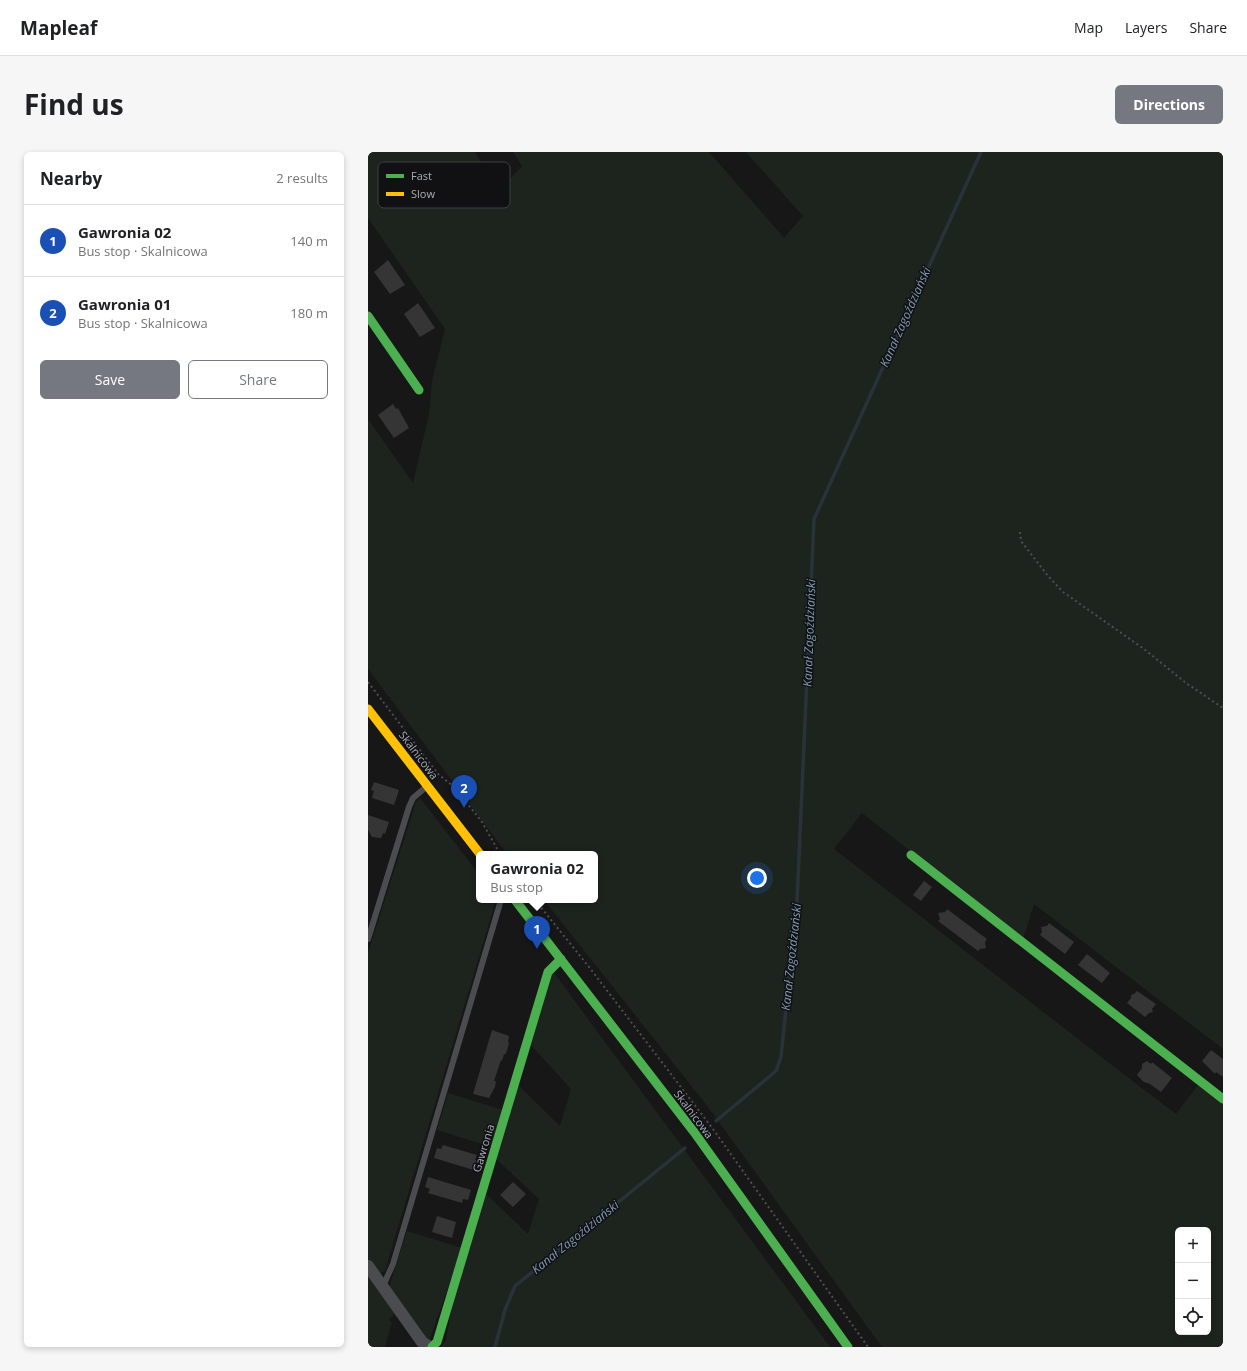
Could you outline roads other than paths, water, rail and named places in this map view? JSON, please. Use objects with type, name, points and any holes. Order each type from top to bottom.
[{"type":"street","points":[[368,316],[419,390]]},
{"type":"street","name":"Skalnicowa","points":[[368,709],[478,851]]},
{"type":"street","points":[[911,855],[1223,1099]]},
{"type":"street","name":"Skalnicowa","points":[[517,903],[694,1132],[848,1347]]},
{"type":"street","name":"Gawronia","points":[[431,1347],[437,1342],[548,972],[561,959]]},
{"type":"street","points":[[368,1266],[422,1342],[431,1347]]},
{"type":"lane","points":[[368,939],[409,807],[413,798],[427,786]]},
{"type":"lane","points":[[383,1286],[395,1256],[500,903]]},
{"type":"waterway","name":"Kanał Zagoździański","points":[[716,1121],[776,1071],[781,1057],[797,902],[814,519],[981,152]]},
{"type":"waterway","name":"Kanał Zagoździański","points":[[495,1347],[505,1310],[515,1286],[685,1148]]},
{"type":"place","name":"Gawronia 01","points":[[464,808]]},
{"type":"place","name":"Gawronia 02","points":[[537,949]]}]
